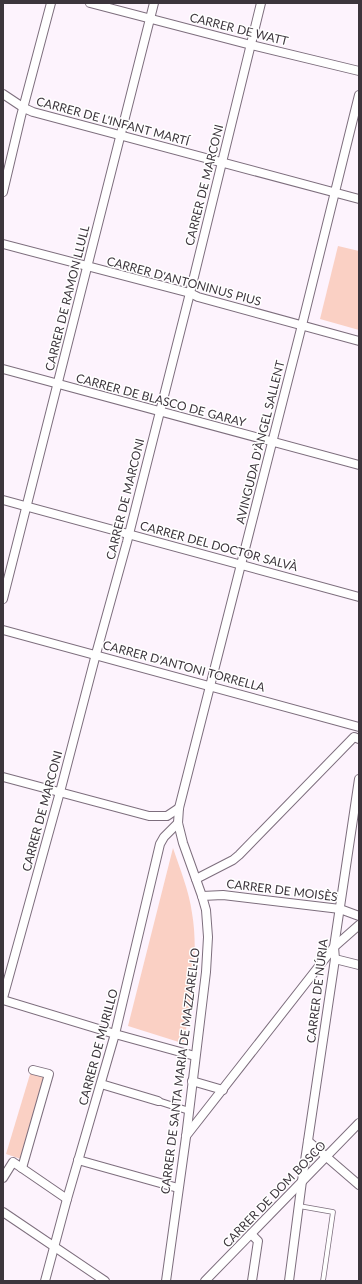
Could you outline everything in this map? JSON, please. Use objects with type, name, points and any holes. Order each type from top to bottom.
[{"type":"street","points":[[3,192],[51,3]]},
{"type":"street","name":"CARRER DE WATT","points":[[90,3],[251,45],[359,71]]},
{"type":"street","name":"CARRER DE RAMON LLULL","points":[[3,599],[58,385],[86,266],[121,136],[154,3]]},
{"type":"street","name":"CARRER DE MARCONI","points":[[3,999],[129,534],[261,3]]},
{"type":"street","name":"CARRER DE L'INFANT MARTÍ","points":[[3,94],[24,108],[33,112],[359,199]]},
{"type":"street","name":"AVINGUDA D'ÀNGEL SALLENT","points":[[182,795],[211,686],[359,95]]},
{"type":"street","name":"CARRER D'ANTONINUS PIUS","points":[[3,244],[190,293],[198,297],[359,341]]},
{"type":"street","name":"CARRER DE BLASCO DE GARAY","points":[[3,369],[359,465]]},
{"type":"street","name":"CARRER DEL DOCTOR SALVÀ","points":[[3,500],[359,597]]},
{"type":"street","name":"CARRER D'ANTONI TORRELLA","points":[[3,630],[96,654],[359,727]]},
{"type":"street","points":[[196,879],[233,860],[239,855],[354,737],[359,739]]},
{"type":"street","points":[[3,777],[149,816],[167,816],[179,808]]},
{"type":"street","name":"CARRER DE NÚRIA","points":[[289,1281],[302,1181],[335,960],[334,947],[359,779]]},
{"type":"street","name":"CARRER DE SANTA MARIA DE MAZZAREL·LO","points":[[166,1281],[186,1137],[206,972],[208,937],[206,910],[183,843],[178,823],[182,795]]},
{"type":"street","name":"CARRER DE MURILLO","points":[[45,1281],[78,1160],[115,1034],[160,844],[164,837],[178,823]]},
{"type":"street","name":"CARRER DE MOISÈS","points":[[202,896],[222,895],[340,909],[359,916]]},
{"type":"street","points":[[186,1137],[334,947],[359,925]]},
{"type":"street","points":[[335,960],[359,964]]},
{"type":"street","points":[[3,999],[115,1034],[195,1056]]},
{"type":"street","points":[[22,1168],[49,1074],[33,1070]]},
{"type":"street","points":[[192,1081],[223,1090]]},
{"type":"street","points":[[101,1084],[189,1111]]},
{"type":"street","name":"CARRER DE DOM BOSCO","points":[[205,1281],[359,1123]]},
{"type":"street","points":[[308,1140],[359,1185]]},
{"type":"street","points":[[78,1160],[178,1188]]},
{"type":"street","points":[[3,1178],[13,1162],[67,1199]]},
{"type":"street","points":[[3,1212],[106,1281]]},
{"type":"street","points":[[251,1234],[258,1241],[252,1281]]},
{"type":"lane","points":[[299,1206],[333,1212],[323,1281]]},
{"type":"shaded area","points":[[338,246],[359,251],[359,330],[320,319]]},
{"type":"shaded area","points":[[173,848],[189,897],[195,944],[189,1010],[184,1041],[182,1043],[128,1026]]},
{"type":"shaded area","points":[[31,1071],[46,1076],[21,1159],[6,1154]]}]
